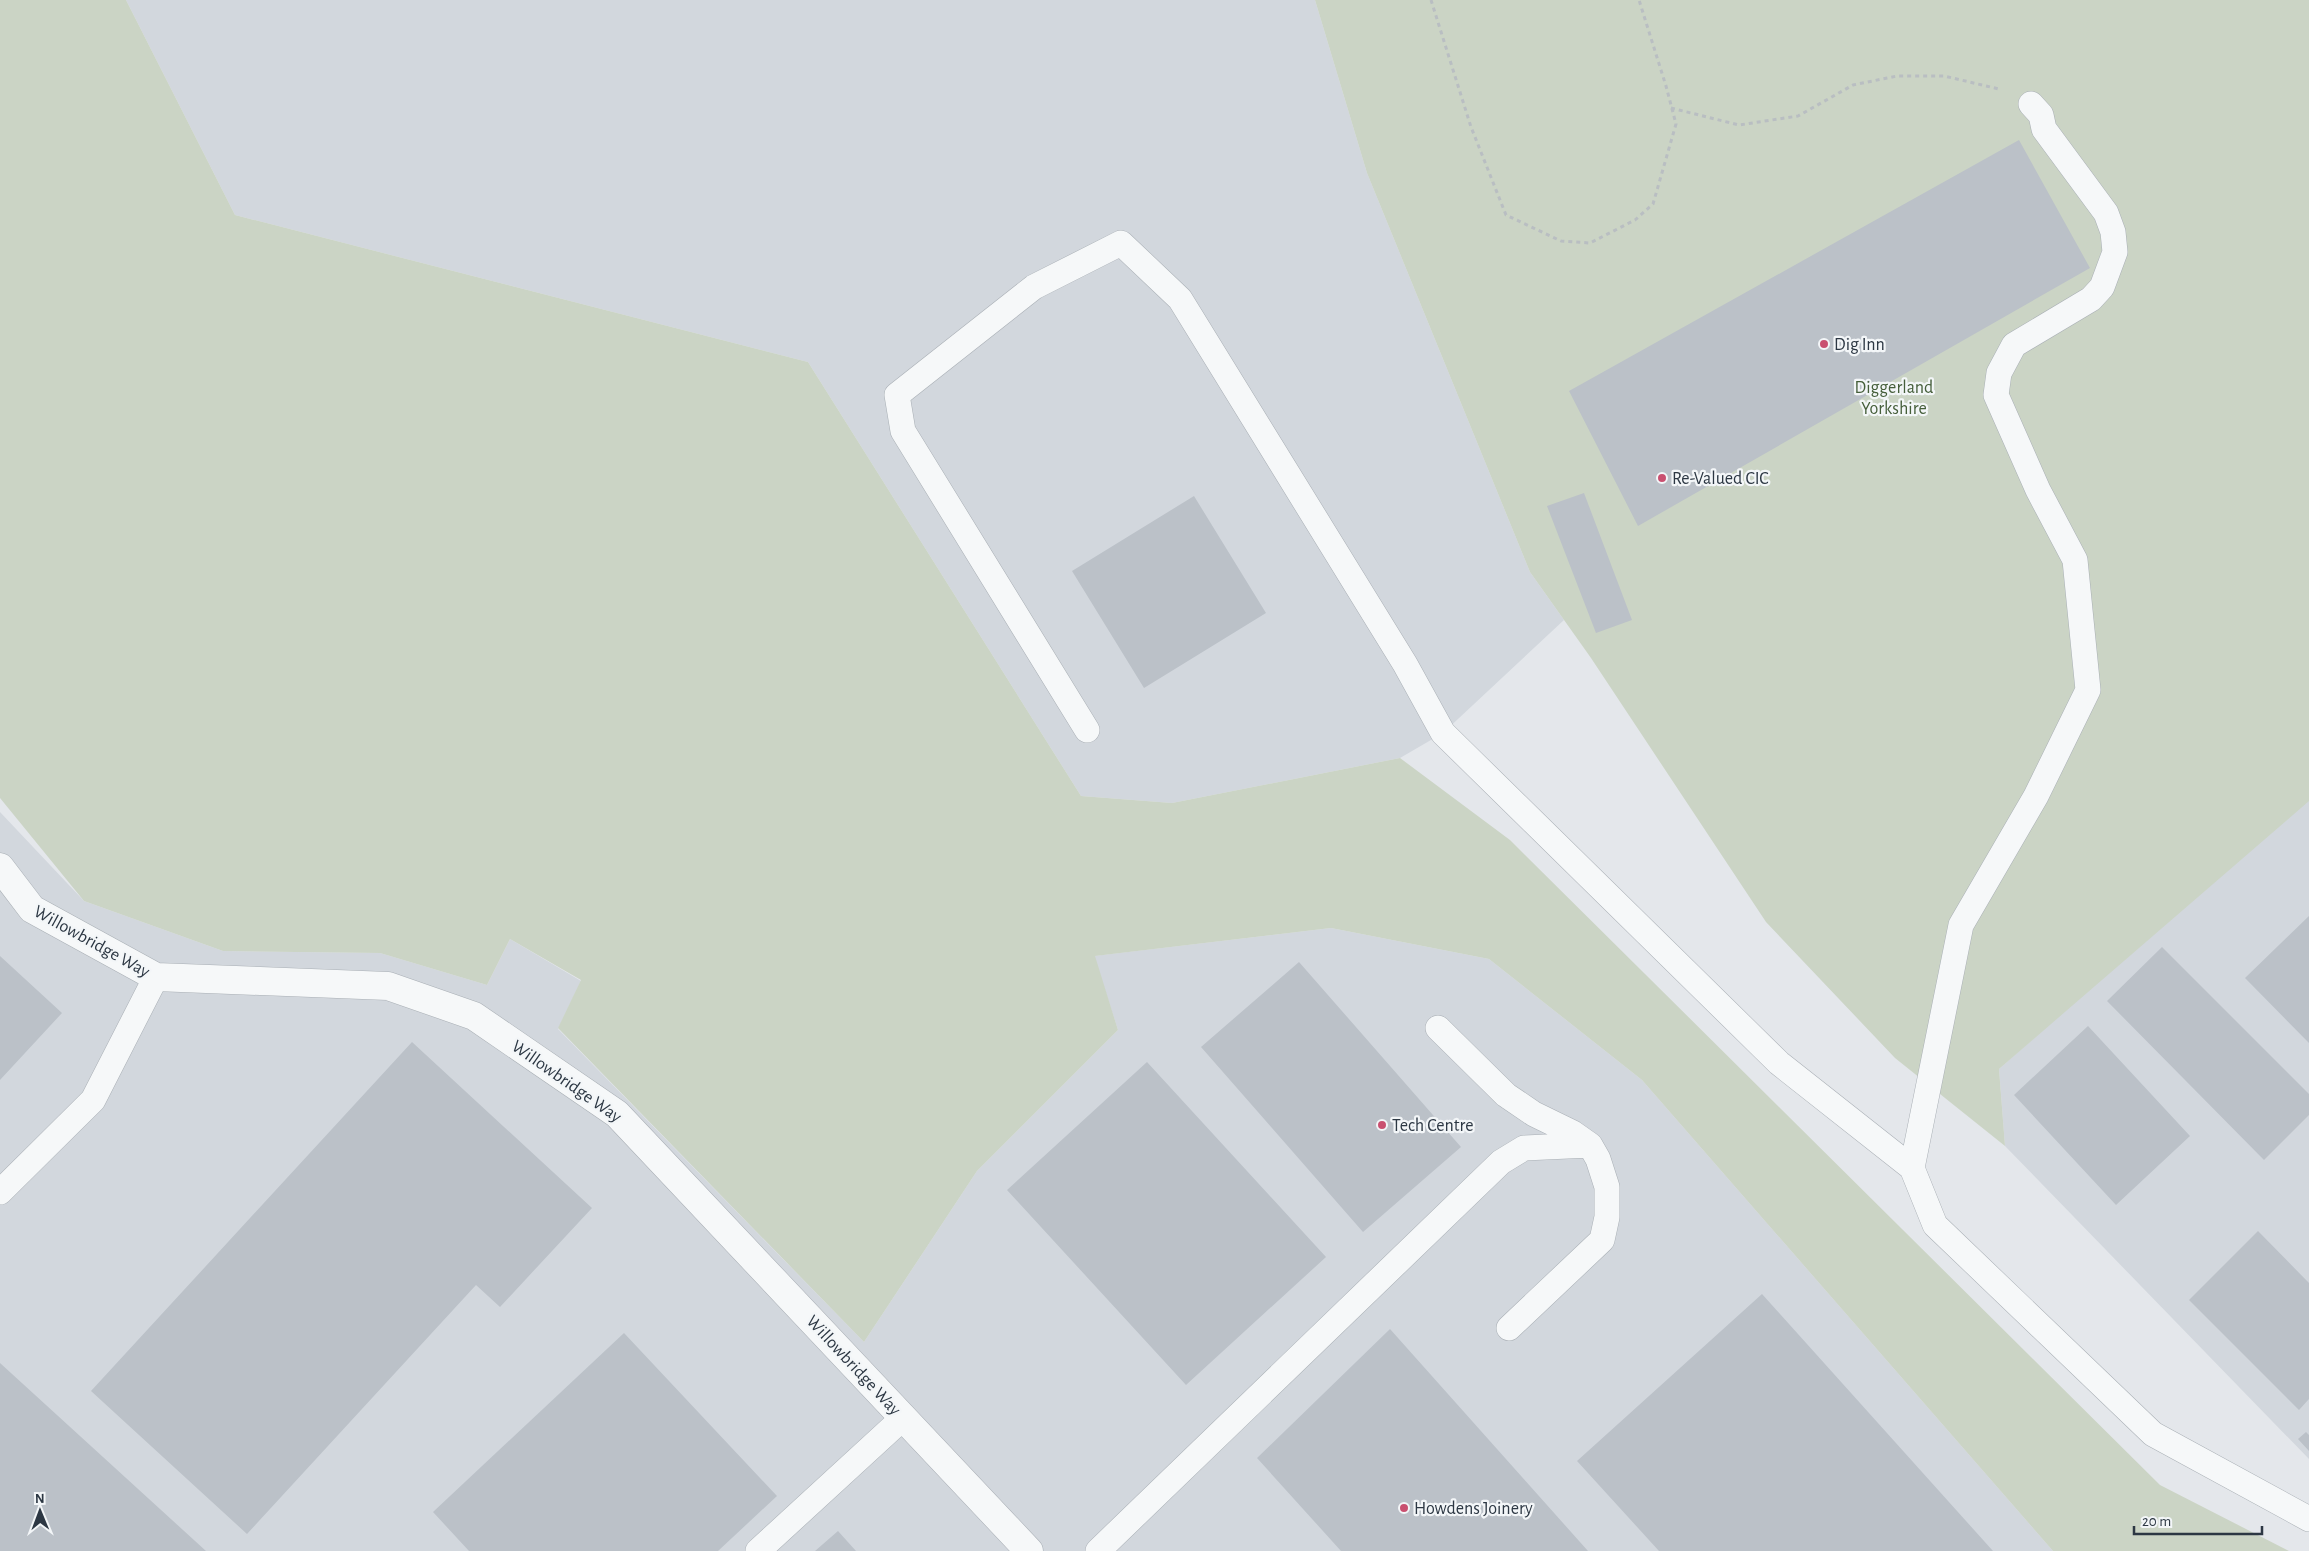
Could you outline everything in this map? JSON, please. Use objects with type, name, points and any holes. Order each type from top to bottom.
[{"type":"street","name":"Willowbridge Way","points":[[0,867],[32,909],[156,977],[388,986],[474,1016],[617,1114],[1030,1551]]},
{"type":"lane","points":[[1912,1168],[1961,925],[2036,796],[2088,690],[2075,560],[2038,490],[1996,395],[1999,373],[2014,345],[2091,300],[2102,287],[2115,252],[2113,232],[2106,213],[2044,129],[2041,115],[2031,104]]},
{"type":"lane","points":[[1087,730],[903,431],[897,395],[1034,287],[1121,243],[1180,299],[1406,664],[1443,733],[1778,1063],[1912,1168],[1935,1225],[2153,1434],[2309,1519]]},
{"type":"lane","points":[[0,1192],[93,1100],[156,977]]},
{"type":"lane","points":[[1438,1028],[1506,1096],[1534,1114],[1573,1133],[1590,1145],[1598,1159],[1607,1187],[1607,1217],[1602,1240],[1509,1328]]},
{"type":"lane","points":[[1098,1551],[1501,1162],[1524,1148],[1590,1145]]},
{"type":"lane","points":[[758,1551],[904,1417]]},
{"type":"path","points":[[1431,0],[1471,127],[1506,215],[1561,241],[1590,243],[1635,220],[1652,204],[1676,124],[1639,0]]},
{"type":"path","points":[[1672,108],[1739,125],[1798,116],[1853,85],[1897,76],[1944,76],[1972,81],[2009,92],[2031,104]]},
{"type":"shaded area","points":[[126,0],[1315,0],[1367,173],[1530,572],[1564,620],[1443,733],[1400,758],[1172,803],[1081,796],[808,362],[235,215]]},
{"type":"shaded area","points":[[2309,794],[2309,1459],[2005,1146],[1999,1069]]},
{"type":"shaded area","points":[[0,812],[84,901],[223,951],[380,953],[487,985],[510,939],[581,981],[558,1029],[864,1342],[977,1171],[1118,1030],[1094,956],[1331,928],[1489,959],[1642,1080],[2053,1551],[0,1551]]},
{"type":"green space","points":[[0,0],[126,0],[235,215],[808,362],[1081,796],[1172,803],[1400,758],[1510,840],[2160,1485],[2289,1551],[2053,1551],[1642,1080],[1489,959],[1331,928],[1095,956],[1118,1030],[977,1171],[864,1342],[558,1028],[581,980],[510,939],[487,985],[380,953],[223,951],[84,901],[0,798]]},
{"type":"green space","name":"Diggerland Yorkshire","points":[[1315,0],[2309,0],[2309,801],[1999,1069],[2005,1146],[1895,1058],[1766,922],[1591,658],[1530,572],[1367,173]]},
{"type":"building","points":[[2019,140],[2090,268],[1638,526],[1569,391]]},
{"type":"building","points":[[1584,493],[1632,620],[1596,633],[1547,506]]},
{"type":"building","points":[[1194,496],[1266,613],[1144,688],[1072,571]]},
{"type":"building","points":[[2309,916],[2309,1043],[2245,978]]},
{"type":"building","points":[[2162,947],[2309,1094],[2309,1115],[2264,1160],[2107,1001]]},
{"type":"building","points":[[0,956],[62,1013],[0,1080]]},
{"type":"building","points":[[1299,962],[1461,1147],[1363,1232],[1201,1047]]},
{"type":"building","points":[[2088,1026],[2190,1136],[2116,1205],[2014,1095]]},
{"type":"building","points":[[412,1042],[592,1208],[500,1307],[476,1285],[247,1534],[91,1391]]},
{"type":"building","points":[[1147,1062],[1326,1257],[1186,1385],[1007,1190]]},
{"type":"building","points":[[2258,1231],[2309,1283],[2309,1399],[2299,1410],[2189,1300]]},
{"type":"building","points":[[1762,1294],[1993,1551],[1659,1551],[1577,1461]]},
{"type":"building","points":[[1390,1329],[1588,1551],[1341,1551],[1257,1458]]},
{"type":"building","points":[[624,1333],[777,1496],[718,1551],[469,1551],[433,1512]]},
{"type":"building","points":[[0,1363],[206,1551],[0,1551]]},
{"type":"building","points":[[2306,1432],[2309,1435],[2309,1451],[2298,1439]]},
{"type":"building","points":[[838,1531],[856,1551],[815,1551]]},
{"type":"place","name":"Dig Inn","points":[[1824,344]]},
{"type":"place","name":"Re-Valued CIC","points":[[1662,478]]},
{"type":"place","name":"Tech Centre","points":[[1382,1125]]},
{"type":"place","name":"Howdens Joinery","points":[[1404,1508]]}]
